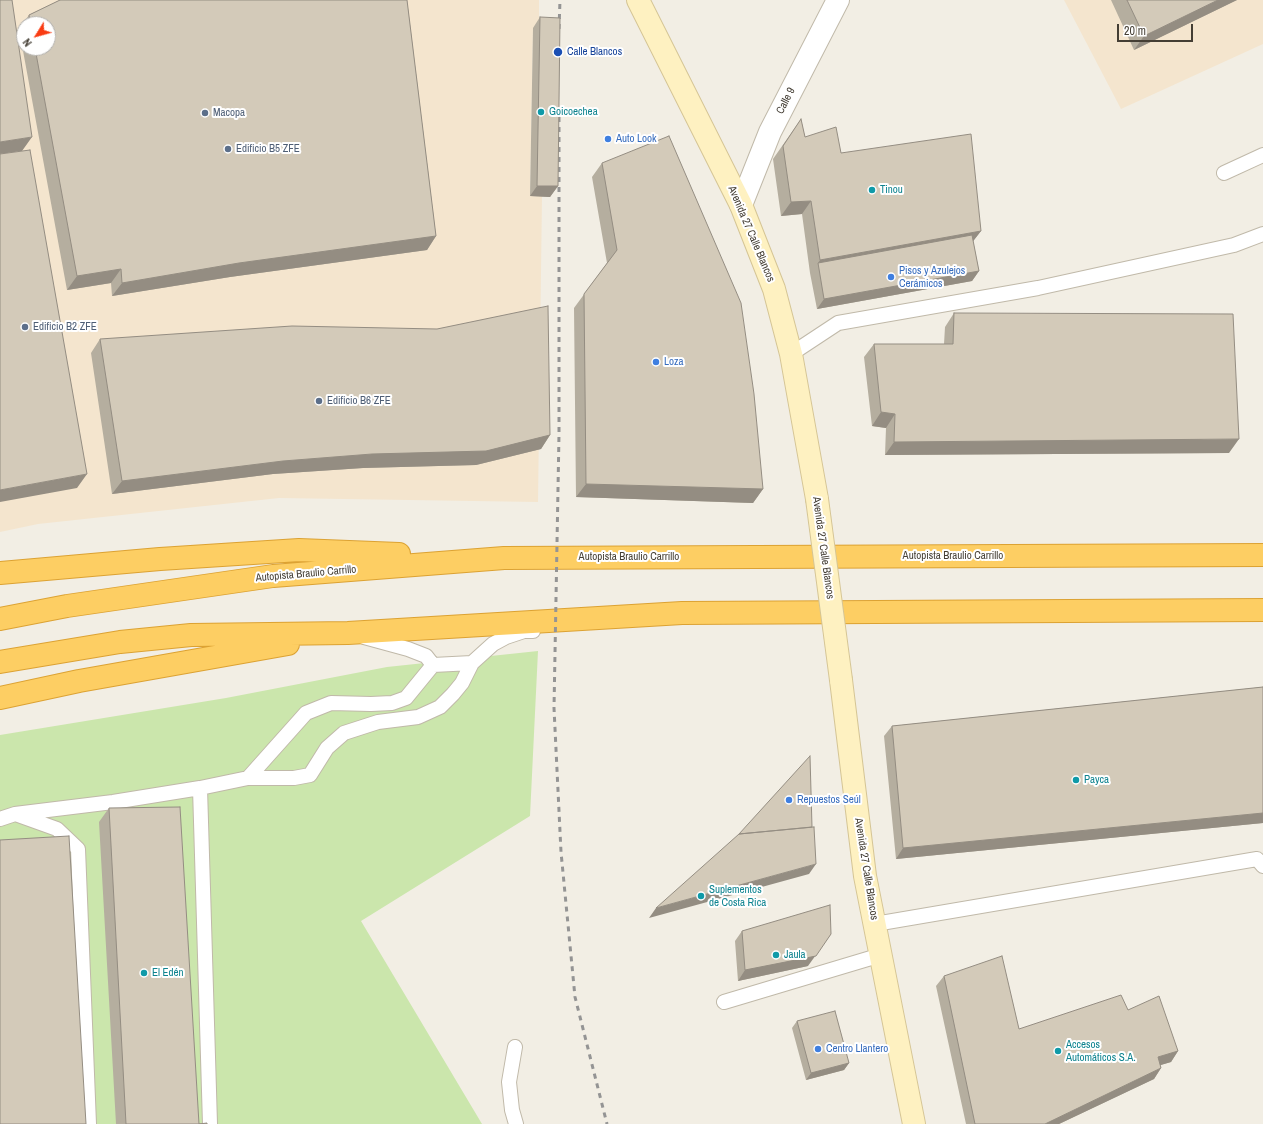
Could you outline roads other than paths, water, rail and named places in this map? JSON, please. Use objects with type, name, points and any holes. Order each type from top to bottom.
[{"type":"highway","points":[[1,573],[160,559],[300,550],[504,558]]},
{"type":"highway","name":"Autopista Braulio Carrillo","points":[[0,619],[67,606],[273,576],[504,558],[1263,555]]},
{"type":"highway","points":[[0,662],[120,642],[191,635],[348,633],[682,614],[1263,610]]},
{"type":"highway","points":[[0,698],[79,681],[348,633]]},
{"type":"main road","name":"Avenida 27 Calle Blancos","points":[[638,0],[741,205],[774,289],[791,354],[817,499],[865,876],[914,1124]]},
{"type":"street","name":"Calle 9","points":[[741,205],[770,132],[838,0]]},
{"type":"lane","points":[[1224,173],[1263,155]]},
{"type":"lane","points":[[791,354],[838,323],[1038,288],[1234,245],[1263,234]]},
{"type":"lane","points":[[0,819],[15,814],[113,802],[200,788],[248,778],[294,778],[310,775],[327,748],[344,733],[378,722],[418,717],[440,707],[462,683],[472,663],[493,644],[506,637],[524,631],[645,625],[682,614]]},
{"type":"lane","points":[[348,633],[408,649],[426,656],[433,666]]},
{"type":"lane","points":[[248,778],[306,713],[331,703],[392,703],[406,698],[433,666],[472,663]]},
{"type":"lane","points":[[200,788],[210,1124]]},
{"type":"lane","points":[[113,802],[113,817]]},
{"type":"lane","points":[[15,814],[57,829],[78,849],[89,1124]]},
{"type":"lane","points":[[875,924],[1257,859],[1263,866]]},
{"type":"lane","points":[[724,1002],[881,954]]},
{"type":"lane","points":[[515,1047],[509,1082],[512,1110],[516,1124]]},
{"type":"railway","points":[[559,29],[560,0]]},
{"type":"railway","points":[[559,117],[559,434],[554,708],[561,852],[575,997],[607,1124]]},
{"type":"place","name":"Calle Blancos","points":[[558,52]]},
{"type":"place","name":"Goicoechea","points":[[541,112]]},
{"type":"place","name":"Macopa","points":[[205,113]]},
{"type":"place","name":"Auto Look","points":[[608,139]]},
{"type":"place","name":"Edificio B5 ZFE","points":[[228,149]]},
{"type":"place","name":"Tinou","points":[[872,190]]},
{"type":"place","name":"Pisos y Azulejos Cerámicos","points":[[891,277]]},
{"type":"place","name":"Edificio B2 ZFE","points":[[25,327]]},
{"type":"place","name":"Loza","points":[[656,362]]},
{"type":"place","name":"Edificio B6 ZFE","points":[[319,401]]},
{"type":"place","name":"Payca","points":[[1076,780]]},
{"type":"place","name":"Repuestos Seúl","points":[[789,800]]},
{"type":"place","name":"Suplementos de Costa Rica","points":[[701,896]]},
{"type":"place","name":"Jaula","points":[[776,955]]},
{"type":"place","name":"El Edén","points":[[144,973]]},
{"type":"place","name":"Centro Llantero","points":[[818,1049]]},
{"type":"place","name":"Accesos Automáticos S.A.","points":[[1058,1051]]}]
